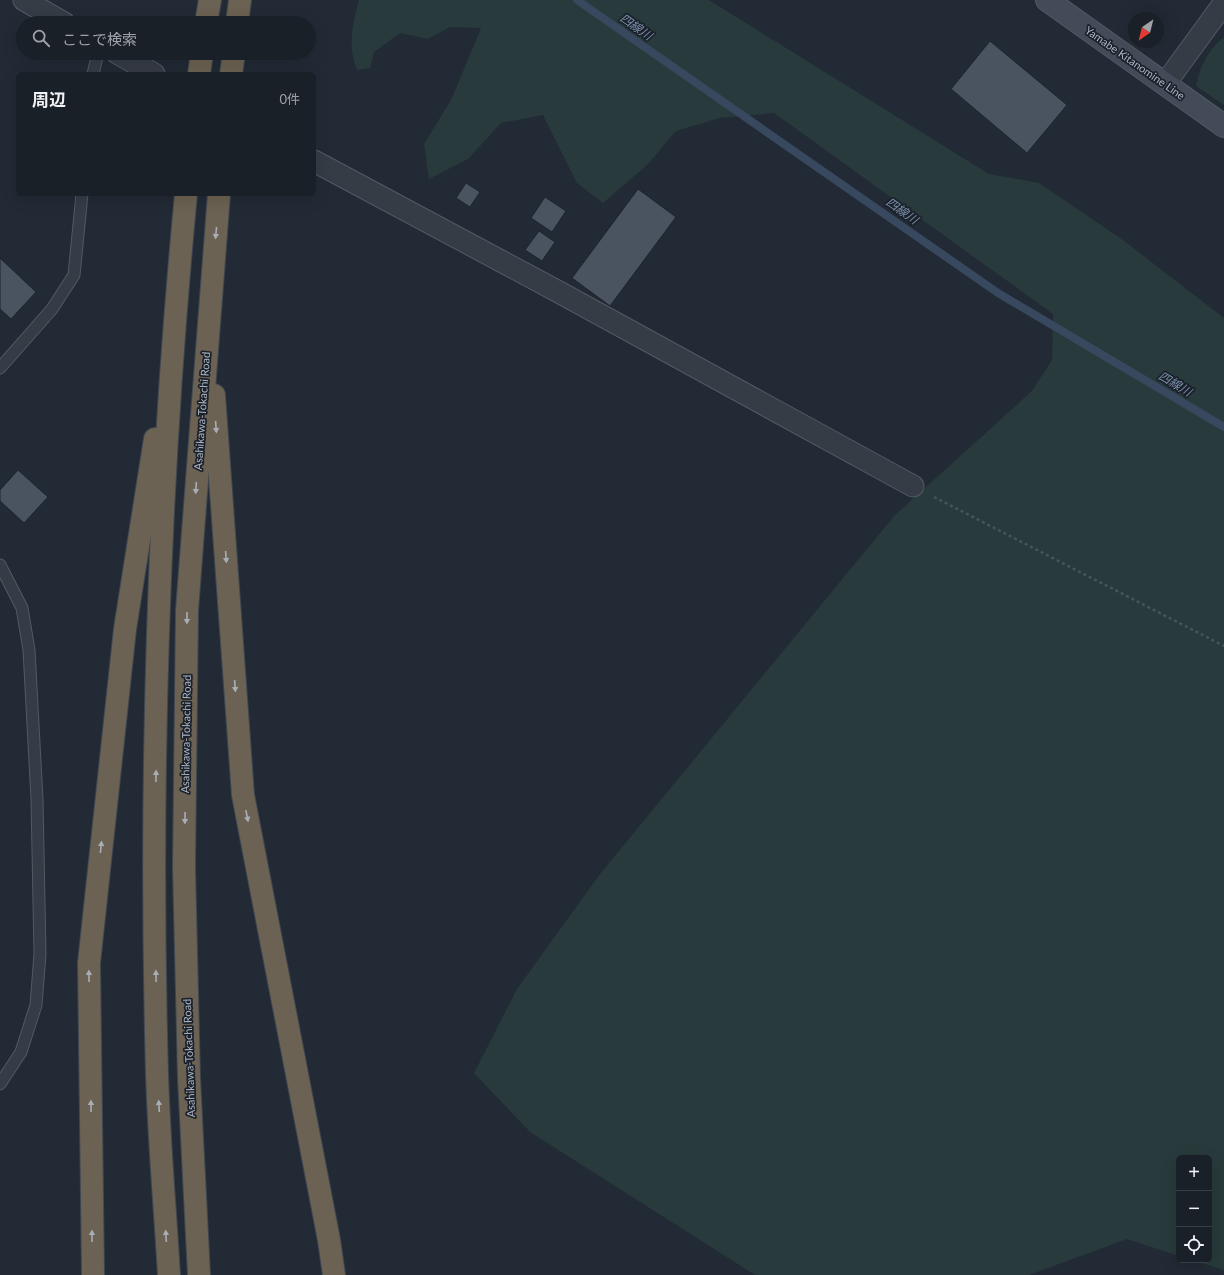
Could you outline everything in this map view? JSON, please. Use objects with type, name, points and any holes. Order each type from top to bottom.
[{"type":"highway","points":[[207,16],[210,0]]},
{"type":"highway","points":[[238,16],[240,0]]},
{"type":"highway","points":[[199,72],[201,60]]},
{"type":"highway","points":[[231,72],[233,60]]},
{"type":"highway","points":[[169,1275],[157,1076],[154,865],[158,604],[174,313],[186,196]]},
{"type":"highway","name":"Asahikawa-Tokachi Road","points":[[199,1275],[188,1078],[184,867],[187,610],[208,318],[219,196]]},
{"type":"highway","points":[[94,1275],[89,963],[125,629],[174,313]]},
{"type":"highway","points":[[208,318],[243,795],[329,1240],[334,1275]]},
{"type":"main road","name":"Yamabe Kitanomine Line","points":[[1047,0],[1224,126]]},
{"type":"street","points":[[24,0],[52,16]]},
{"type":"street","points":[[1165,84],[1224,3]]},
{"type":"street","points":[[129,60],[150,72]]},
{"type":"street","points":[[316,162],[557,291],[913,486]]},
{"type":"lane","points":[[93,72],[96,60]]},
{"type":"lane","points":[[0,368],[52,310],[74,275],[82,196]]},
{"type":"lane","points":[[0,565],[22,608],[29,650],[37,799],[40,954],[36,1005],[21,1052],[0,1084]]},
{"type":"path","points":[[913,486],[1224,646]]},
{"type":"shaded area","points":[[359,0],[709,0],[989,174],[1039,183],[1123,240],[1224,318],[1224,1270],[1202,1263],[1212,1263],[1212,1155],[1176,1155],[1176,1255],[1127,1239],[1029,1275],[755,1275],[530,1132],[474,1073],[517,989],[600,874],[894,516],[1032,391],[1052,360],[1053,314],[774,113],[720,118],[676,131],[648,164],[603,203],[577,183],[543,115],[501,123],[468,159],[429,179],[424,144],[451,100],[481,28],[450,27],[428,39],[400,33],[374,52],[370,68],[357,70],[352,53],[352,35]]},
{"type":"shaded area","points":[[1224,37],[1224,105],[1196,86],[1202,65],[1213,47]]},
{"type":"building","points":[[990,41],[1067,105],[1027,153],[951,89]]},
{"type":"building","points":[[466,183],[480,192],[470,207],[456,198]]},
{"type":"building","points":[[638,189],[676,217],[610,306],[572,278]]},
{"type":"building","points":[[545,197],[566,211],[552,232],[531,218]]},
{"type":"building","points":[[539,231],[555,242],[542,261],[525,250]]},
{"type":"building","points":[[0,258],[36,292],[11,319],[0,309]]},
{"type":"building","points":[[18,470],[48,497],[24,523],[0,501],[0,490]]},
{"type":"waterway","name":"四線川","points":[[577,0],[998,293],[1224,427]]}]
